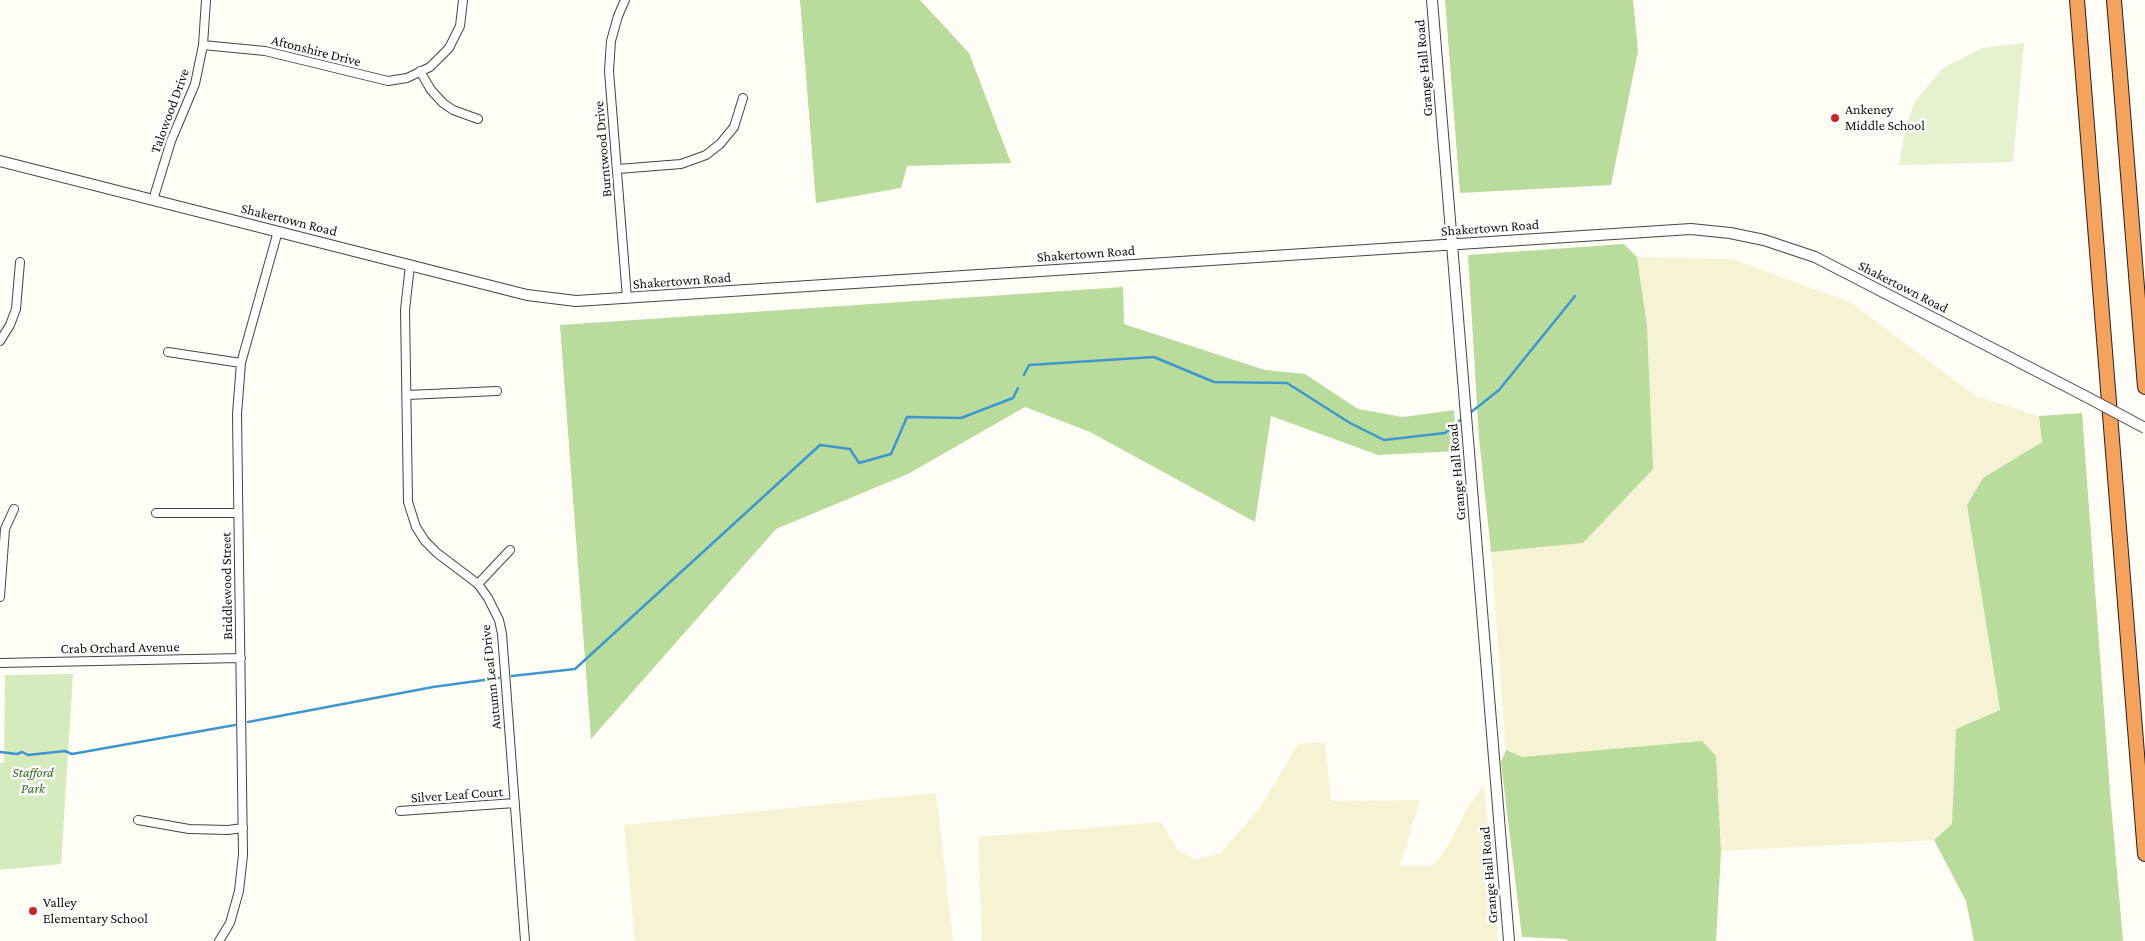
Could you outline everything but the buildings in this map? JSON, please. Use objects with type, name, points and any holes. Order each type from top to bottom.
[{"type":"highway","points":[[2077,0],[2145,854]]},
{"type":"highway","points":[[2114,0],[2145,387]]},
{"type":"street","name":"Talowood Drive","points":[[153,200],[171,141],[195,84],[204,45],[206,0]]},
{"type":"street","name":"Aftonshire Drive","points":[[204,45],[265,50],[388,81],[407,78],[439,60],[454,41],[460,26],[463,0]]},
{"type":"street","name":"Burntwood Drive","points":[[625,0],[613,30],[609,54],[627,298]]},
{"type":"street","name":"Grange Hall Road","points":[[1432,0],[1508,941]]},
{"type":"street","points":[[420,72],[431,90],[443,103],[453,110],[478,119]]},
{"type":"street","points":[[618,169],[681,164],[706,155],[720,144],[734,127],[744,98]]},
{"type":"street","name":"Shakertown Road","points":[[0,161],[544,298],[576,301],[1691,229],[1730,233],[1764,240],[1816,257],[2145,428]]},
{"type":"street","name":"Briddlewood Street","points":[[219,941],[230,922],[239,891],[243,855],[237,414],[242,363],[278,232]]},
{"type":"street","points":[[0,341],[10,325],[16,309],[20,262]]},
{"type":"street","name":"Autumn Leaf Drive","points":[[410,265],[405,310],[408,497],[411,514],[420,534],[430,547],[478,584],[497,616],[502,634],[525,941]]},
{"type":"street","points":[[168,352],[242,363]]},
{"type":"street","points":[[407,395],[497,391]]},
{"type":"street","points":[[0,597],[5,529],[14,509]]},
{"type":"street","points":[[156,513],[238,513]]},
{"type":"street","points":[[478,584],[510,550]]},
{"type":"street","name":"Crab Orchard Avenue","points":[[0,662],[240,658]]},
{"type":"street","name":"Silver Leaf Court","points":[[400,811],[515,803]]},
{"type":"street","points":[[138,820],[189,829],[228,830],[243,828]]},
{"type":"shaded area","points":[[1637,257],[1732,259],[1850,302],[1976,396],[2039,416],[2042,442],[1983,478],[1967,505],[2000,710],[1956,729],[1952,824],[1934,840],[1721,851],[1716,756],[1523,757],[1506,750],[1491,552],[1583,543],[1647,326]]},
{"type":"shaded area","points":[[1325,742],[1331,801],[1420,800],[1400,866],[1432,866],[1444,852],[1467,809],[1484,785],[1498,941],[982,941],[978,837],[1161,822],[1178,851],[1196,859],[1220,854],[1260,808],[1298,744]]},
{"type":"shaded area","points":[[936,793],[953,941],[635,941],[624,825]]},
{"type":"green space","points":[[800,0],[920,0],[969,53],[1011,163],[907,166],[901,188],[816,203]]},
{"type":"green space","points":[[1445,0],[1633,0],[1638,51],[1611,185],[1460,193]]},
{"type":"green space","points":[[2024,43],[2013,162],[1899,165],[1906,124],[1916,100],[1943,68],[1982,48]]},
{"type":"green space","points":[[1624,244],[1637,257],[1647,326],[1653,469],[1583,543],[1491,552],[1479,438],[1468,255]]},
{"type":"green space","points":[[1123,287],[1124,324],[1265,370],[1305,374],[1358,409],[1403,417],[1454,410],[1457,451],[1378,455],[1271,416],[1255,522],[1090,432],[1025,407],[908,474],[776,529],[591,739],[560,325]]},
{"type":"green space","points":[[2082,413],[2123,941],[1974,941],[1966,901],[1934,840],[1952,824],[1956,729],[2000,710],[1967,505],[1983,478],[2042,442],[2039,416]]},
{"type":"green space","name":"Stafford Park","points":[[73,674],[61,864],[0,870],[0,763],[4,762],[5,675]]},
{"type":"green space","points":[[1702,741],[1716,756],[1721,851],[1716,941],[1568,941],[1566,939],[1522,937],[1501,762],[1506,750],[1523,757]]},
{"type":"waterway","points":[[1470,413],[1499,390],[1575,296]]},
{"type":"waterway","points":[[1024,375],[1029,365],[1154,357],[1214,382],[1287,383],[1350,423],[1384,440],[1445,433],[1463,418]]},
{"type":"waterway","points":[[512,676],[575,669],[820,445],[850,449],[859,463],[891,454],[907,417],[961,418],[1013,398],[1018,388]]},
{"type":"waterway","points":[[248,722],[433,687],[499,678]]},
{"type":"waterway","points":[[0,752],[17,754],[22,752],[28,755],[65,751],[72,754],[235,725]]},
{"type":"place","name":"Ankeney Middle School","points":[[1835,118]]},
{"type":"place","name":"Valley Elementary School","points":[[33,911]]}]
